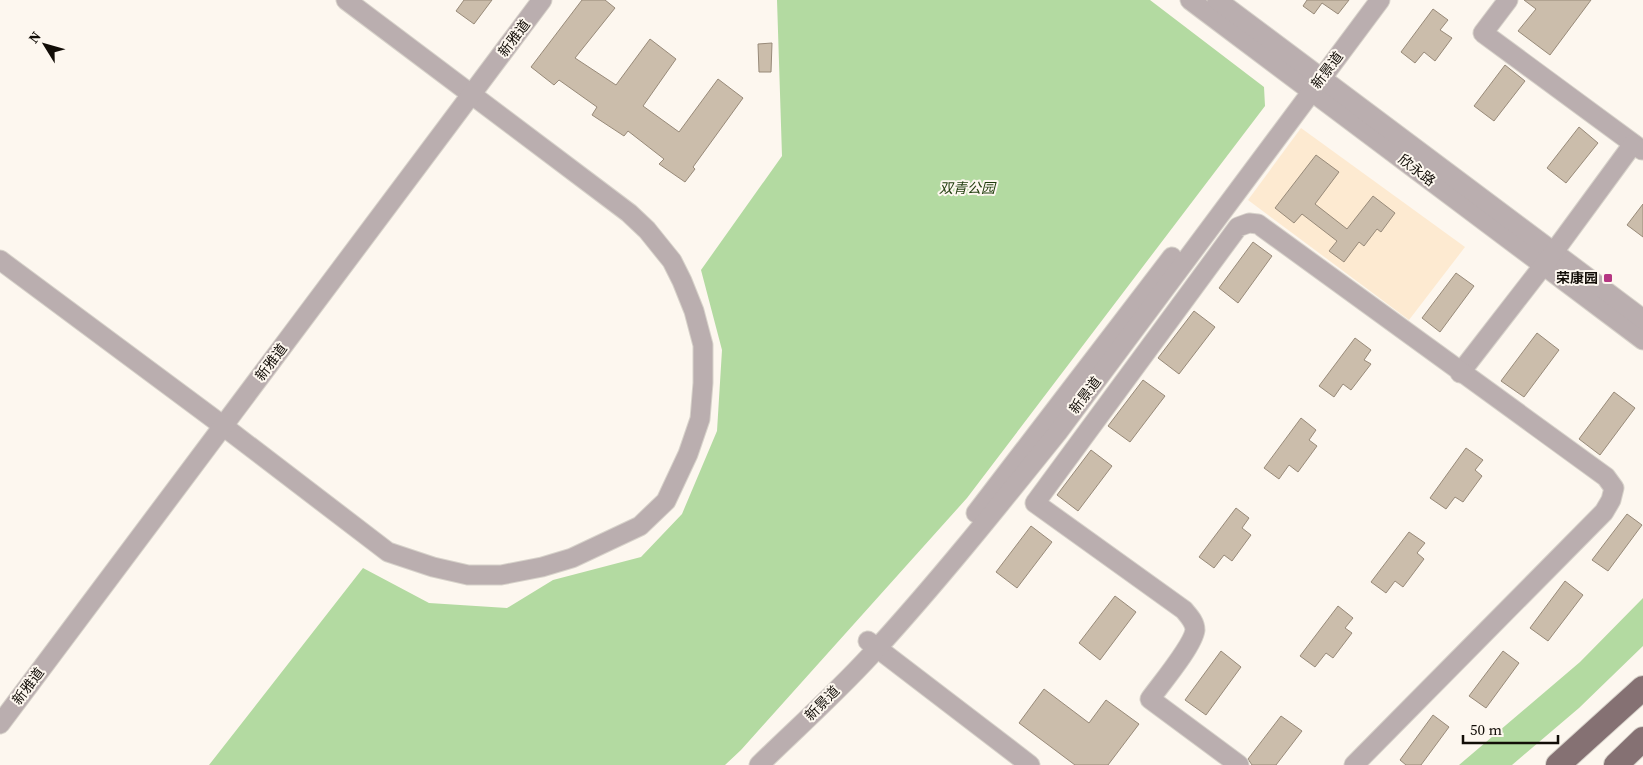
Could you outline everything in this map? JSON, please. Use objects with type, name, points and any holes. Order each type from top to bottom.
[{"type":"main road","points":[[1558,765],[1643,688]]},
{"type":"main road","points":[[1616,765],[1643,739]]},
{"type":"street","points":[[0,260],[219,422],[388,552],[433,567],[468,575],[501,574],[542,567],[572,558],[640,526],[666,501],[688,454],[700,419],[704,382],[703,345],[694,311],[682,280],[669,257],[636,219],[346,0]]},
{"type":"street","name":"新雅道","points":[[0,724],[219,422],[467,90],[528,0]]},
{"type":"street","name":"新雅道","points":[[467,90],[542,0]]},
{"type":"street","name":"欣永路","points":[[1190,0],[1311,81],[1549,259],[1643,340]]},
{"type":"street","name":"欣永路","points":[[1217,0],[1311,81]]},
{"type":"street","name":"新景道","points":[[746,765],[940,577],[1058,432],[1311,81],[1365,0]]},
{"type":"street","name":"新景道","points":[[1311,81],[1380,0]]},
{"type":"street","points":[[1460,372],[1638,147],[1483,33],[1508,0]]},
{"type":"street","points":[[1239,765],[1150,699],[1191,643],[1194,630],[1193,620],[1184,610],[1035,503],[1238,228],[1249,223],[1258,224],[1606,477],[1614,488],[1611,500],[1604,512],[1354,765]]},
{"type":"street","name":"欣永路","points":[[1549,259],[1643,319]]},
{"type":"street","name":"新雅道","points":[[0,703],[219,422]]},
{"type":"street","points":[[868,648],[1014,765]]},
{"type":"street","points":[[868,648],[1030,765]]},
{"type":"street","name":"新景道","points":[[759,765],[868,648]]},
{"type":"shaded area","points":[[1301,128],[1465,247],[1409,320],[1248,200]]},
{"type":"green space","name":"双青公园","points":[[777,0],[1150,0],[1264,87],[1265,106],[967,498],[741,750],[725,765],[209,765],[363,568],[429,603],[507,608],[553,580],[641,557],[682,514],[717,431],[722,350],[701,270],[782,156]]},
{"type":"green space","points":[[1643,598],[1643,646],[1579,708],[1512,765],[1459,765],[1580,662]]},
{"type":"building","points":[[464,0],[492,0],[474,24],[456,11]]},
{"type":"building","points":[[582,0],[605,0],[615,8],[575,58],[616,85],[650,39],[676,59],[643,106],[679,132],[718,79],[743,98],[693,167],[695,169],[685,182],[659,164],[664,159],[628,131],[624,136],[592,115],[597,107],[559,80],[554,85],[531,67]]},
{"type":"building","points":[[1307,0],[1349,0],[1338,14],[1322,3],[1314,14],[1303,6]]},
{"type":"building","points":[[1524,0],[1591,0],[1550,55],[1518,31],[1536,9]]},
{"type":"building","points":[[1433,9],[1448,20],[1440,30],[1452,38],[1435,61],[1424,52],[1415,63],[1401,52]]},
{"type":"building","points":[[772,43],[771,72],[759,72],[758,44]]},
{"type":"building","points":[[1505,65],[1525,81],[1494,121],[1474,106]]},
{"type":"building","points":[[1579,127],[1598,143],[1566,183],[1547,168]]},
{"type":"building","points":[[1316,155],[1339,172],[1315,204],[1347,229],[1373,196],[1395,213],[1381,232],[1377,229],[1364,246],[1359,242],[1344,262],[1329,251],[1337,241],[1302,214],[1294,223],[1275,208]]},
{"type":"building","points":[[1643,204],[1643,237],[1627,225]]},
{"type":"building","points":[[1253,242],[1272,256],[1238,303],[1219,288]]},
{"type":"building","points":[[1456,273],[1474,286],[1440,332],[1422,318]]},
{"type":"building","points":[[1194,311],[1215,327],[1179,374],[1158,358]]},
{"type":"building","points":[[1537,333],[1559,350],[1524,397],[1501,381]]},
{"type":"building","points":[[1355,338],[1371,350],[1364,360],[1371,364],[1351,390],[1343,384],[1334,397],[1319,386]]},
{"type":"building","points":[[1143,380],[1165,396],[1130,442],[1108,426]]},
{"type":"building","points":[[1614,392],[1635,408],[1600,455],[1579,439]]},
{"type":"building","points":[[1301,418],[1316,430],[1309,440],[1317,446],[1298,472],[1289,465],[1279,479],[1264,468]]},
{"type":"building","points":[[1466,448],[1483,460],[1475,470],[1482,476],[1463,502],[1455,497],[1446,509],[1430,498]]},
{"type":"building","points":[[1091,450],[1112,466],[1078,511],[1057,495]]},
{"type":"building","points":[[1236,508],[1249,518],[1242,528],[1251,535],[1232,561],[1224,555],[1214,568],[1199,557]]},
{"type":"building","points":[[1627,514],[1642,525],[1608,571],[1592,560]]},
{"type":"building","points":[[1031,526],[1052,542],[1017,588],[996,572]]},
{"type":"building","points":[[1409,532],[1425,543],[1417,553],[1424,559],[1403,587],[1395,581],[1386,593],[1371,582]]},
{"type":"building","points":[[1565,581],[1583,595],[1548,641],[1530,628]]},
{"type":"building","points":[[1115,596],[1136,612],[1100,660],[1079,643]]},
{"type":"building","points":[[1338,606],[1353,618],[1345,628],[1352,633],[1333,658],[1326,653],[1315,667],[1300,656]]},
{"type":"building","points":[[1221,651],[1241,667],[1206,715],[1185,700]]},
{"type":"building","points":[[1503,651],[1519,663],[1486,708],[1469,696]]},
{"type":"building","points":[[1044,689],[1089,723],[1106,700],[1139,724],[1108,765],[1075,765],[1019,723]]},
{"type":"building","points":[[1433,715],[1449,727],[1421,765],[1406,765],[1400,760]]},
{"type":"building","points":[[1281,716],[1302,731],[1276,765],[1252,765],[1248,759]]},
{"type":"place","name":"荣康园","points":[[1608,278]]}]
